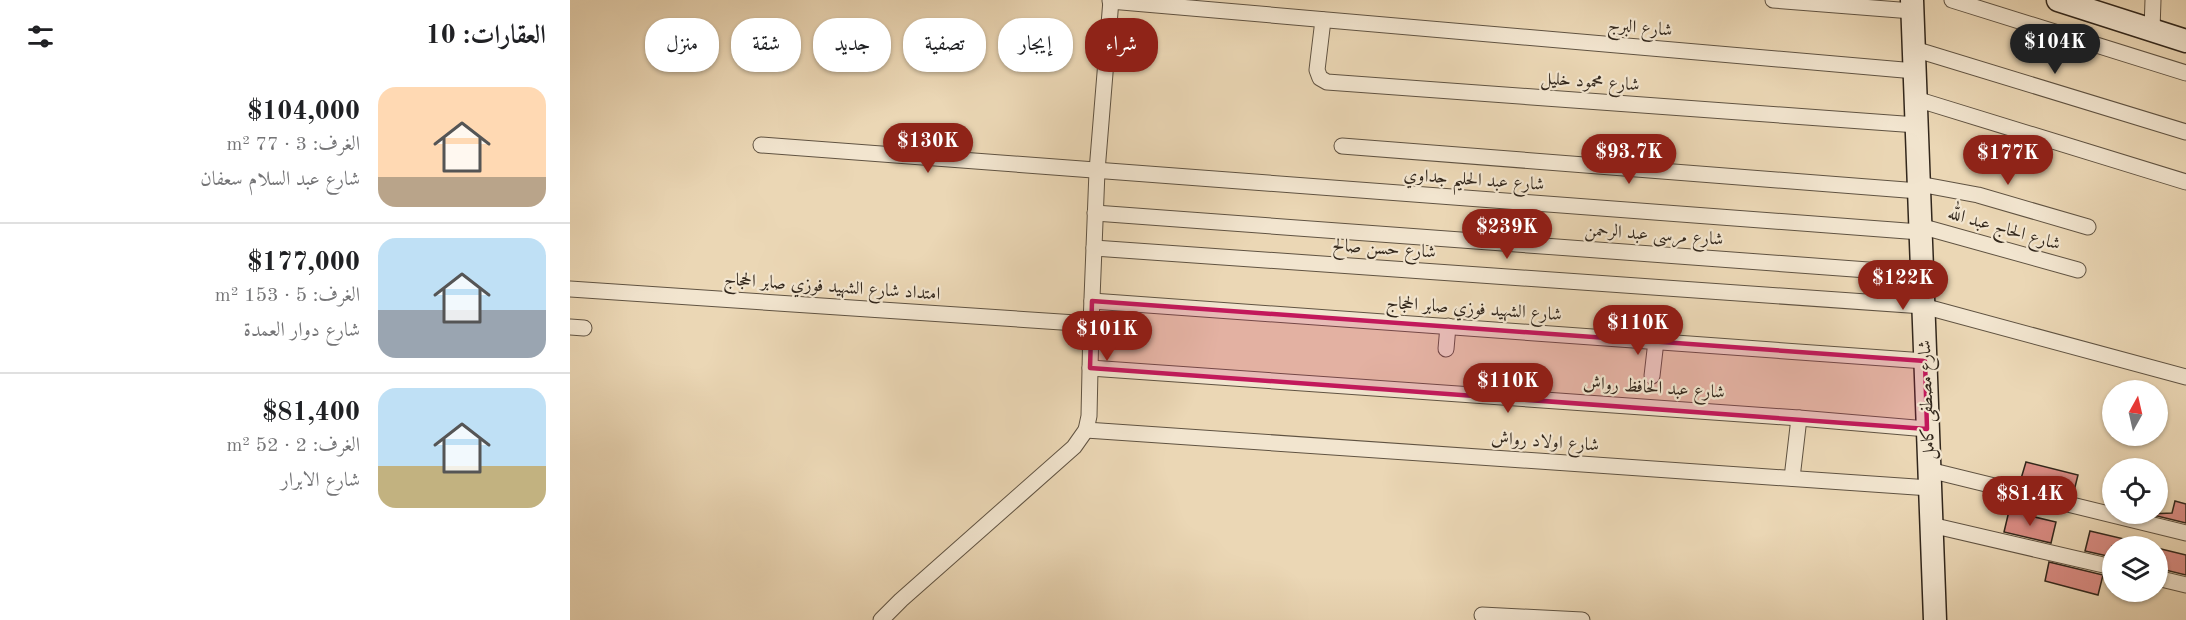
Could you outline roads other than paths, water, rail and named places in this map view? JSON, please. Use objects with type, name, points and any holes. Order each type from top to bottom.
[{"type":"street","points":[[881,620],[1074,447],[1086,430],[1089,416],[1090,324],[1097,171],[1110,0]]},
{"type":"street","name":"شارع البرج","points":[[1110,0],[1323,20],[1914,60],[2186,132]]},
{"type":"street","points":[[1773,0],[1912,6]]},
{"type":"street","points":[[1952,0],[2186,73]]},
{"type":"street","points":[[2058,0],[2105,8],[2152,30],[2186,41]]},
{"type":"street","points":[[2152,30],[2154,0]]},
{"type":"street","name":"شارع مصطفى كامل","points":[[1912,6],[1935,620]]},
{"type":"street","name":"شارع محمود خليل","points":[[1323,20],[1317,70],[1320,78],[1327,82],[1917,125]]},
{"type":"street","points":[[1916,99],[2186,182]]},
{"type":"street","name":"شارع عبد الحليم جداوي","points":[[761,145],[1920,229]]},
{"type":"street","points":[[1342,146],[1919,188],[1978,195],[2088,227]]},
{"type":"street","name":"شارع مرسى عبد الرحمن","points":[[1095,213],[1922,274]]},
{"type":"street","name":"شارع الحاج عبد الله","points":[[1920,229],[2078,270]]},
{"type":"street","name":"شارع حسن صالح","points":[[1094,248],[1923,306],[2186,377]]},
{"type":"street","name":"امتداد شارع الشهيد فوزي صابر الحجاج","points":[[570,289],[1090,324]]},
{"type":"street","name":"شارع الشهيد فوزي صابر الحجاج","points":[[1092,301],[1925,361]]},
{"type":"street","points":[[1446,349],[1448,326]]},
{"type":"street","points":[[1652,376],[1656,341]]},
{"type":"street","name":"شارع عبد الحافظ رواش","points":[[1090,368],[1927,429]]},
{"type":"street","points":[[1792,478],[1799,418]]},
{"type":"street","name":"شارع اولاد رواش","points":[[1086,430],[1792,478],[1930,479],[2186,534]]},
{"type":"street","points":[[1931,525],[2102,565]]},
{"type":"street","points":[[2168,581],[2186,585]]},
{"type":"street","points":[[1482,615],[1582,620]]}]
